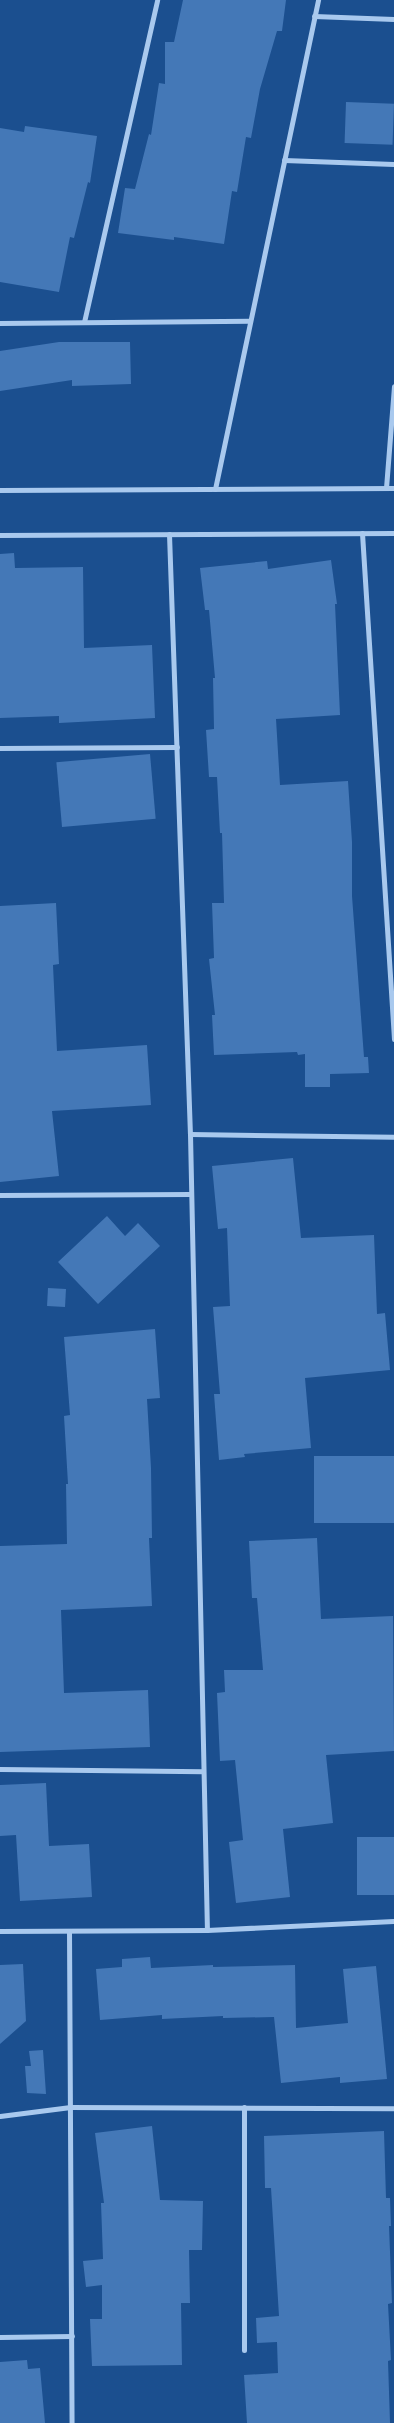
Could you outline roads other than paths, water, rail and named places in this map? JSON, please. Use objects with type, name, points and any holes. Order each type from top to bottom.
[{"type":"street","points":[[84,322],[157,0]]},
{"type":"street","points":[[215,489],[318,0]]},
{"type":"street","points":[[314,16],[394,19]]},
{"type":"street","points":[[284,160],[394,164]]},
{"type":"street","points":[[0,323],[250,320]]},
{"type":"street","points":[[386,488],[394,386]]},
{"type":"street","points":[[0,490],[394,488]]},
{"type":"street","points":[[0,535],[394,532]]},
{"type":"street","points":[[362,533],[394,1039]]},
{"type":"street","points":[[169,534],[190,1134],[206,1930]]},
{"type":"street","points":[[0,748],[177,747]]},
{"type":"street","points":[[190,1134],[394,1137]]},
{"type":"street","points":[[0,1195],[191,1194]]},
{"type":"street","points":[[0,1769],[204,1771]]},
{"type":"street","points":[[0,1931],[206,1930],[394,1921]]},
{"type":"street","points":[[69,1931],[72,2423]]},
{"type":"street","points":[[0,2116],[70,2106],[394,2108]]},
{"type":"street","points":[[244,2107],[244,2350]]},
{"type":"street","points":[[0,2337],[72,2336]]}]
